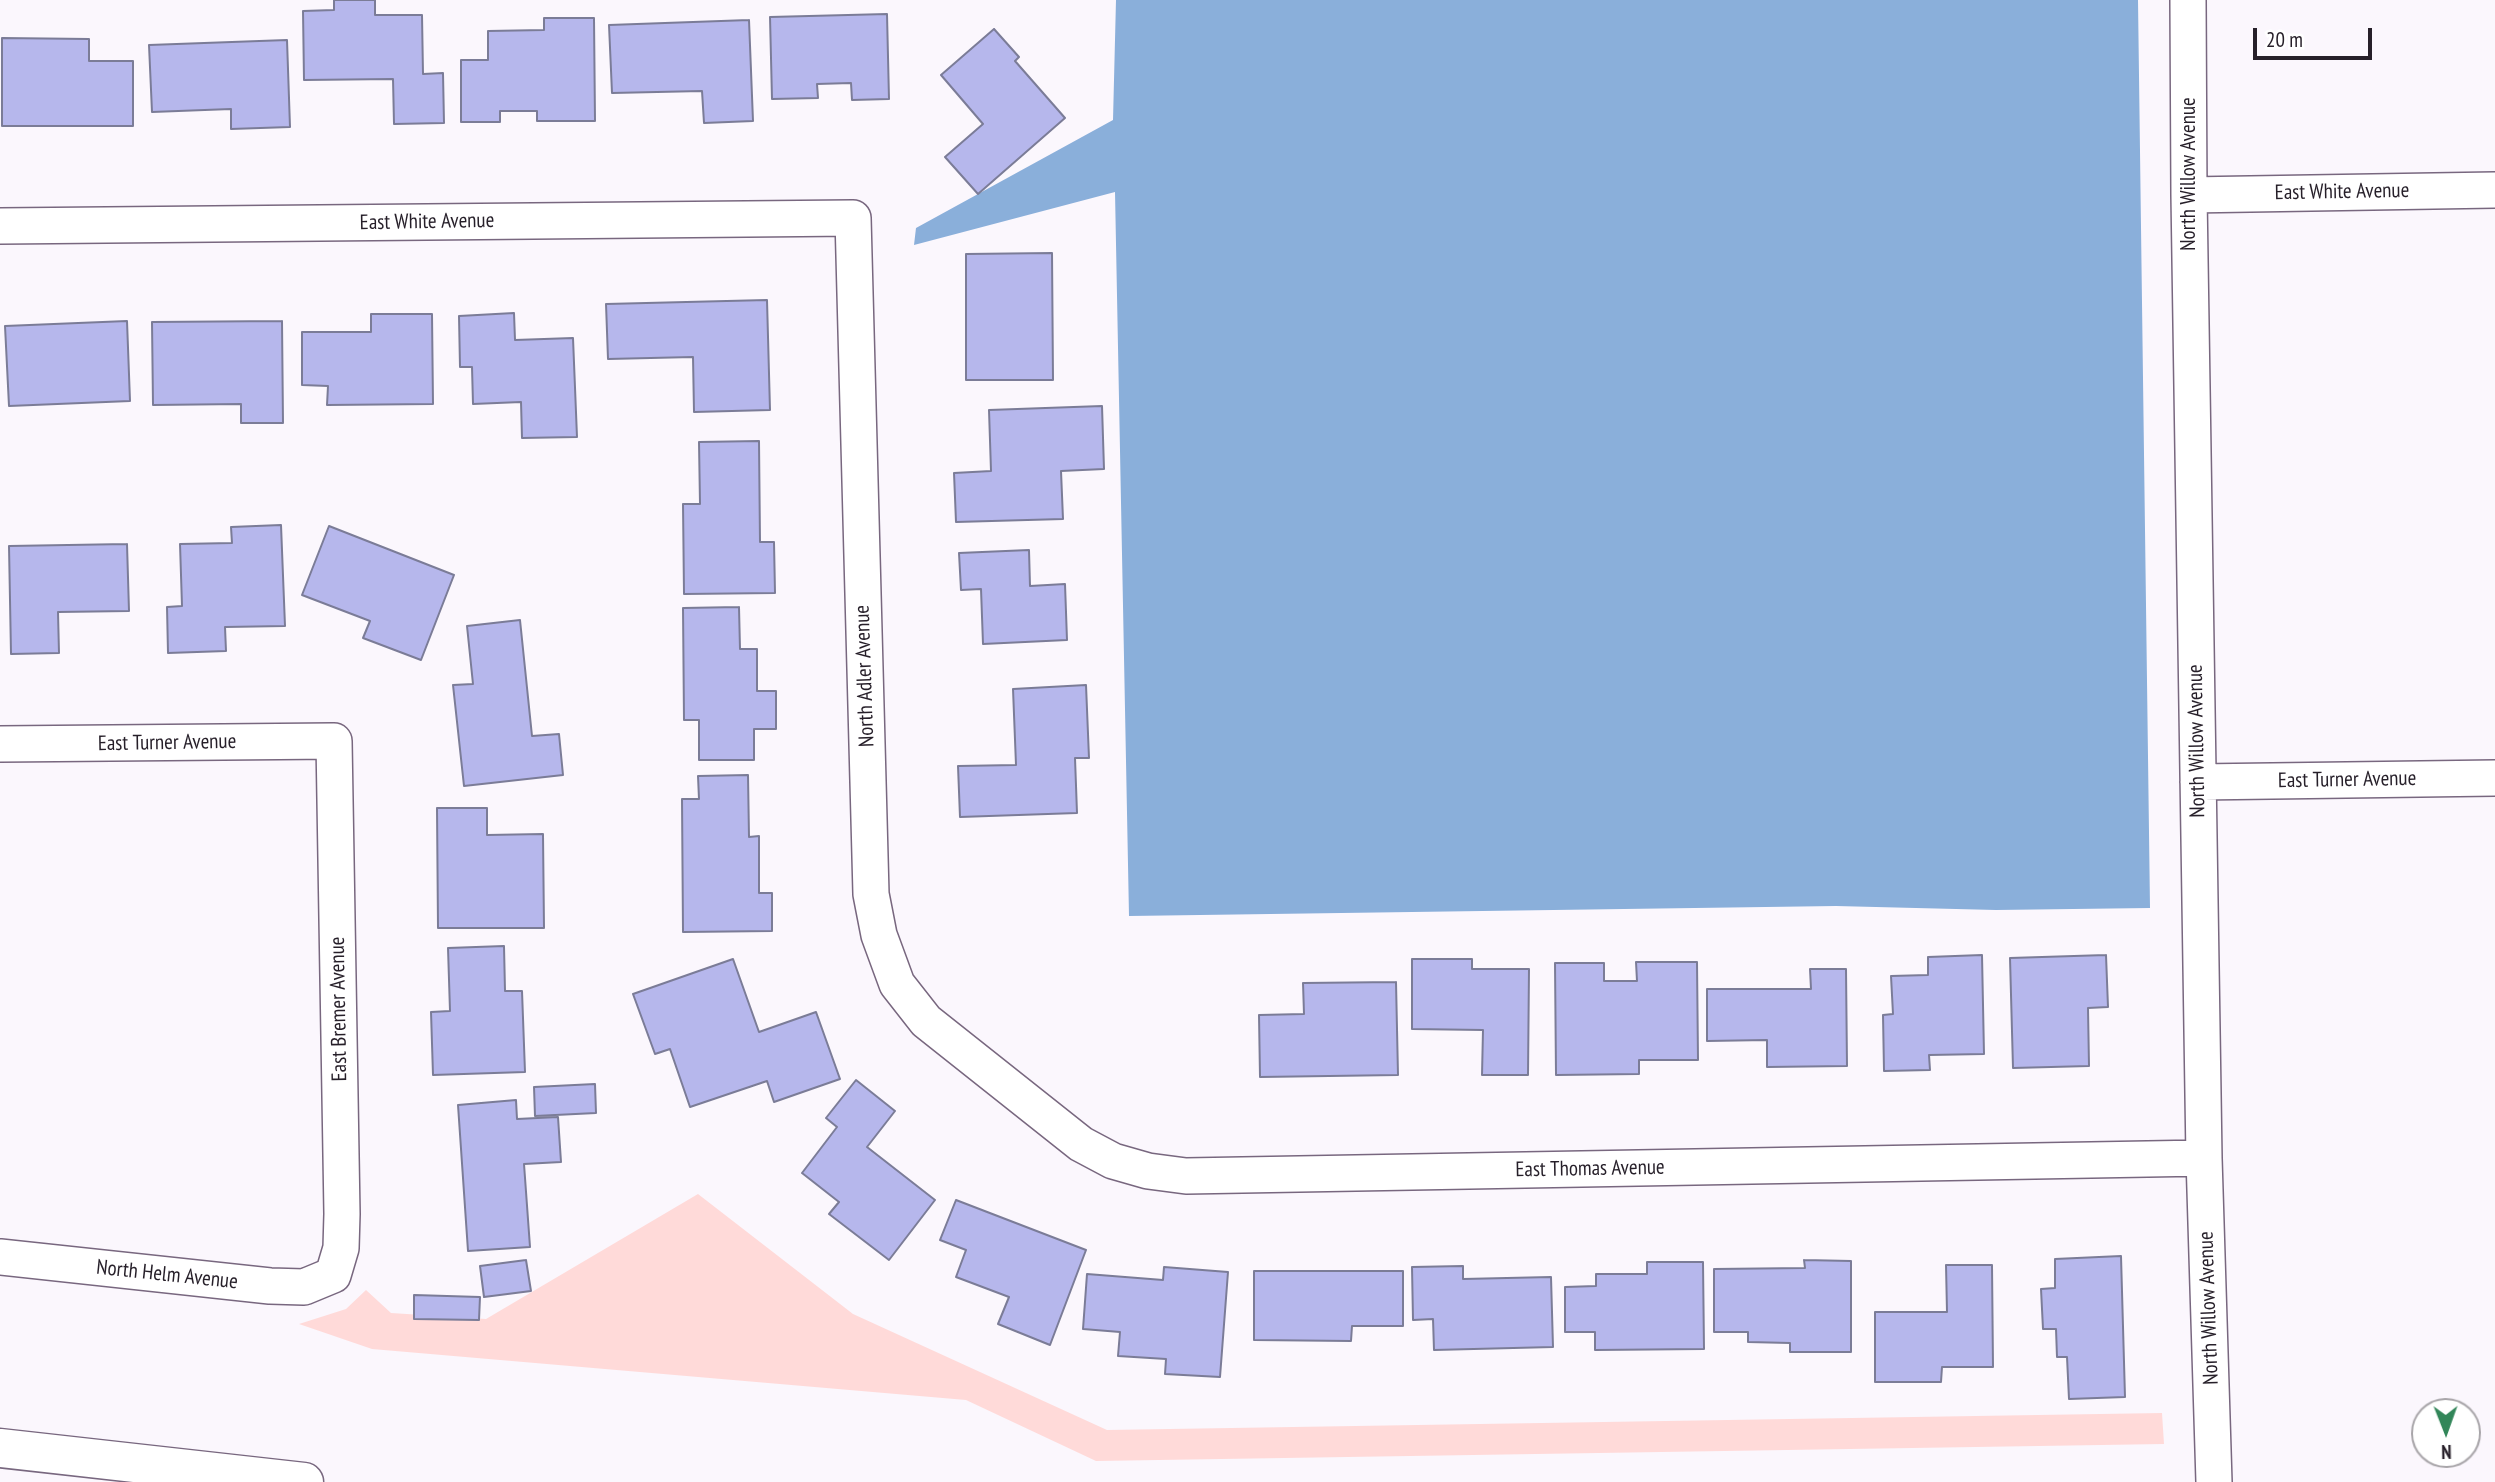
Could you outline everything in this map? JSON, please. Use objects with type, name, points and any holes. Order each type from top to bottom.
[{"type":"highway","points":[[0,1448],[304,1482]]},
{"type":"street","name":"North Willow Avenue","points":[[2188,0],[2204,1157],[2214,1468]]},
{"type":"street","name":"East White Avenue","points":[[2189,195],[2495,190]]},
{"type":"street","name":"East White Avenue","points":[[0,226],[853,218]]},
{"type":"street","name":"North Adler Avenue","points":[[853,218],[871,894],[879,935],[897,984],[926,1021],[1003,1084]]},
{"type":"street","name":"East Turner Avenue","points":[[0,744],[334,741]]},
{"type":"street","name":"East Bremer Avenue","points":[[333,1275],[341,1248],[342,1214],[334,741]]},
{"type":"street","name":"East Turner Avenue","points":[[2198,782],[2495,778]]},
{"type":"street","name":"East Thomas Avenue","points":[[1003,1084],[1081,1144],[1148,1171],[1186,1176],[2204,1157]]},
{"type":"street","name":"North Helm Avenue","points":[[0,1257],[270,1286],[304,1287],[333,1275]]},
{"type":"shaded area","points":[[698,1194],[853,1314],[1107,1430],[2162,1413],[2164,1444],[1096,1461],[966,1400],[372,1349],[299,1324],[346,1309],[366,1290],[391,1313],[486,1319]]},
{"type":"water","points":[[1116,0],[2138,0],[2150,908],[1996,910],[1836,906],[1129,916],[1115,192],[914,245],[916,228],[1113,120]]},
{"type":"building","points":[[334,0],[375,0],[375,15],[422,15],[423,74],[443,73],[444,123],[394,124],[393,79],[304,80],[303,11],[334,10]]},
{"type":"building","points":[[887,14],[889,99],[852,100],[851,83],[817,84],[818,98],[772,99],[770,17]]},
{"type":"building","points":[[544,18],[594,18],[595,121],[537,121],[537,111],[500,111],[500,122],[461,122],[461,60],[488,60],[488,31],[544,30]]},
{"type":"building","points":[[749,20],[753,121],[704,123],[702,91],[612,93],[609,25]]},
{"type":"building","points":[[994,29],[1019,57],[1015,61],[1065,118],[978,194],[945,157],[983,124],[941,75]]},
{"type":"building","points":[[2,38],[89,39],[89,61],[133,61],[133,126],[2,126]]},
{"type":"building","points":[[287,40],[290,127],[231,129],[231,109],[152,112],[149,45]]},
{"type":"building","points":[[1052,253],[1053,380],[966,380],[966,254]]},
{"type":"building","points":[[767,300],[770,410],[694,412],[693,357],[608,359],[606,304]]},
{"type":"building","points":[[514,313],[515,340],[573,338],[577,437],[522,438],[521,402],[473,404],[472,367],[460,367],[459,316]]},
{"type":"building","points":[[371,314],[432,314],[433,404],[327,405],[328,386],[302,385],[302,332],[371,332]]},
{"type":"building","points":[[127,321],[130,401],[9,406],[5,326]]},
{"type":"building","points":[[282,321],[283,423],[241,423],[241,404],[153,405],[152,322]]},
{"type":"building","points":[[1102,406],[1104,469],[1061,471],[1063,519],[956,522],[954,473],[991,471],[989,410]]},
{"type":"building","points":[[759,441],[760,542],[774,542],[775,593],[684,594],[683,504],[700,504],[699,442]]},
{"type":"building","points":[[281,525],[285,626],[225,627],[226,651],[168,653],[167,607],[182,606],[180,544],[232,543],[231,527]]},
{"type":"building","points":[[329,526],[454,575],[421,660],[363,638],[370,621],[302,595]]},
{"type":"building","points":[[127,544],[129,611],[58,612],[59,653],[11,654],[9,546]]},
{"type":"building","points":[[1029,550],[1030,586],[1065,584],[1067,640],[983,644],[981,589],[961,590],[959,553]]},
{"type":"building","points":[[739,607],[740,649],[757,649],[757,691],[776,691],[776,729],[754,729],[754,760],[699,760],[699,720],[684,720],[683,608]]},
{"type":"building","points":[[520,620],[532,736],[559,734],[563,775],[464,786],[453,685],[473,684],[467,626]]},
{"type":"building","points":[[1086,685],[1089,758],[1075,758],[1077,813],[960,817],[958,766],[1016,765],[1013,689]]},
{"type":"building","points":[[748,775],[749,837],[759,836],[759,893],[772,893],[772,931],[683,932],[682,799],[699,799],[698,776]]},
{"type":"building","points":[[437,808],[487,808],[487,835],[543,834],[544,928],[438,928]]},
{"type":"building","points":[[504,946],[505,991],[522,991],[525,1072],[433,1075],[431,1012],[450,1011],[448,948]]},
{"type":"building","points":[[1982,955],[1984,1054],[1929,1055],[1930,1070],[1884,1071],[1883,1015],[1893,1014],[1891,976],[1928,975],[1928,957]]},
{"type":"building","points":[[2106,955],[2108,1007],[2088,1008],[2089,1066],[2013,1068],[2010,958]]},
{"type":"building","points":[[733,959],[759,1032],[816,1012],[840,1079],[774,1102],[767,1081],[690,1107],[670,1049],[655,1054],[633,994]]},
{"type":"building","points":[[1412,959],[1472,959],[1472,969],[1529,969],[1528,1075],[1482,1075],[1483,1030],[1412,1029]]},
{"type":"building","points":[[1636,962],[1697,962],[1698,1060],[1639,1060],[1639,1074],[1556,1075],[1555,963],[1604,963],[1604,981],[1637,981]]},
{"type":"building","points":[[1810,969],[1846,969],[1847,1066],[1767,1067],[1767,1040],[1707,1041],[1707,989],[1811,989]]},
{"type":"building","points":[[1396,982],[1398,1075],[1260,1077],[1259,1015],[1304,1014],[1303,983]]},
{"type":"building","points":[[856,1080],[895,1111],[867,1147],[935,1200],[889,1260],[829,1214],[839,1202],[802,1173],[837,1127],[826,1118]]},
{"type":"building","points":[[595,1084],[596,1113],[535,1116],[534,1087]]},
{"type":"building","points":[[516,1100],[517,1119],[558,1117],[561,1162],[524,1164],[530,1247],[468,1251],[458,1105]]},
{"type":"building","points":[[956,1200],[1086,1250],[1050,1345],[998,1324],[1009,1297],[956,1277],[966,1250],[940,1240]]},
{"type":"building","points":[[2121,1256],[2125,1397],[2069,1399],[2067,1357],[2057,1357],[2056,1329],[2043,1329],[2041,1289],[2055,1288],[2055,1259]]},
{"type":"building","points":[[526,1260],[531,1291],[484,1297],[480,1266]]},
{"type":"building","points":[[1804,1260],[1851,1261],[1851,1352],[1790,1352],[1790,1343],[1748,1342],[1748,1332],[1714,1332],[1714,1269],[1805,1268]]},
{"type":"building","points":[[1647,1262],[1703,1262],[1704,1349],[1595,1350],[1595,1332],[1565,1332],[1565,1287],[1596,1286],[1596,1274],[1647,1274]]},
{"type":"building","points":[[1946,1265],[1992,1265],[1993,1367],[1942,1367],[1941,1382],[1875,1382],[1875,1312],[1947,1312]]},
{"type":"building","points":[[1463,1266],[1463,1279],[1551,1277],[1553,1347],[1434,1350],[1433,1319],[1413,1320],[1412,1267]]},
{"type":"building","points":[[1164,1267],[1228,1272],[1220,1377],[1165,1374],[1166,1359],[1118,1356],[1120,1332],[1083,1329],[1087,1274],[1163,1280]]},
{"type":"building","points":[[1254,1271],[1403,1271],[1403,1326],[1352,1326],[1351,1341],[1254,1340]]},
{"type":"building","points":[[414,1295],[480,1297],[479,1320],[414,1319]]}]
